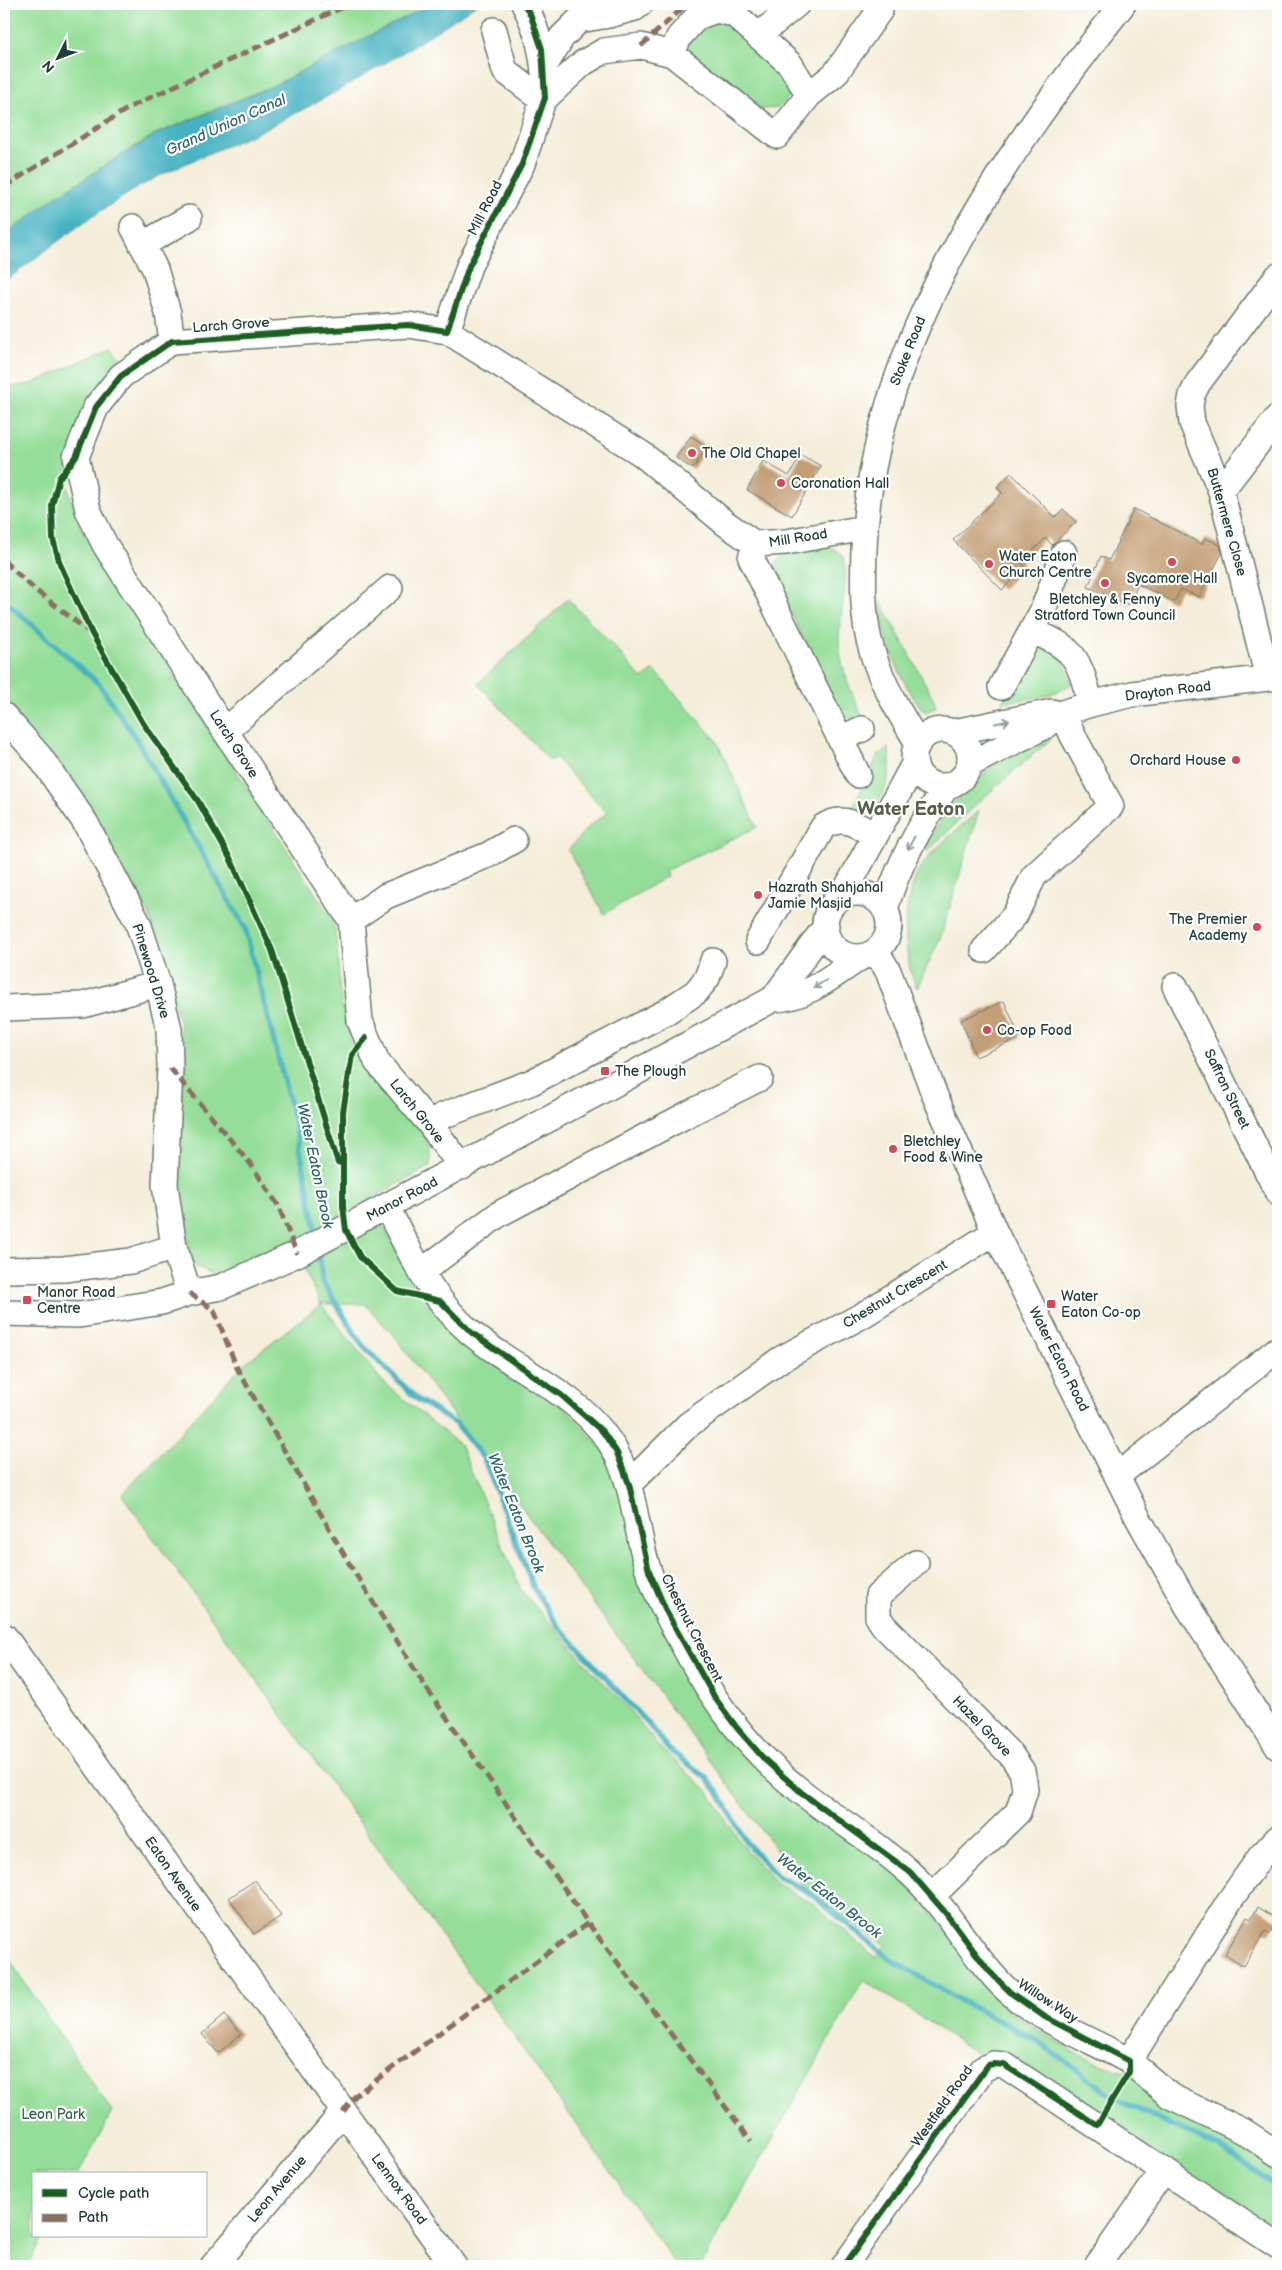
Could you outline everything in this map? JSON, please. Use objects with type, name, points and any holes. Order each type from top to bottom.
[{"type":"street","points":[[524,4],[531,16],[542,49],[544,99]]},
{"type":"street","points":[[544,67],[562,37],[579,20],[609,15],[635,8],[640,4]]},
{"type":"street","points":[[758,36],[797,4]]},
{"type":"street","name":"Stoke Road","points":[[916,753],[871,649],[864,587],[865,528],[868,492],[879,434],[895,381],[918,324],[956,251],[1011,157],[1057,89],[1123,4]]},
{"type":"street","points":[[672,54],[680,37],[697,17],[716,10],[734,14],[790,64],[809,95],[835,74],[880,10]]},
{"type":"street","points":[[494,30],[505,71],[544,99]]},
{"type":"street","name":"Mill Road","points":[[809,95],[777,136],[672,54],[641,46],[604,51],[582,63],[544,99],[522,164],[469,266],[447,331],[642,454],[725,523],[755,544],[786,542],[865,528]]},
{"type":"street","points":[[172,341],[168,313],[155,269],[138,236],[189,218]]},
{"type":"street","name":"Buttermere Close","points":[[1273,678],[1268,632],[1221,492],[1190,414],[1192,395],[1198,383],[1278,276]]},
{"type":"street","name":"Larch Grove","points":[[447,331],[408,325],[172,341],[121,376],[96,407],[76,457],[88,510],[105,545],[225,731],[351,920],[360,1020],[377,1062],[429,1123],[462,1167]]},
{"type":"street","points":[[1221,492],[1278,417]]},
{"type":"street","points":[[755,544],[751,558],[858,774]]},
{"type":"street","points":[[1001,687],[1048,598],[1064,553]]},
{"type":"street","points":[[225,731],[390,588]]},
{"type":"street","points":[[1032,631],[1054,640],[1070,651],[1081,670],[1091,704]]},
{"type":"street","name":"Drayton Road","points":[[954,732],[1044,713],[1061,713],[1132,694],[1273,678]]},
{"type":"street","points":[[984,950],[1015,915],[1034,876],[1111,806],[1061,713]]},
{"type":"street","name":"Drayton Road","points":[[970,764],[1047,725],[1061,713]]},
{"type":"street","name":"Pinewood Drive","points":[[4,716],[40,757],[85,822],[138,922],[158,984],[169,1029],[170,1068],[165,1185],[174,1247],[189,1293]]},
{"type":"street","points":[[840,739],[862,729]]},
{"type":"street","points":[[842,897],[864,894],[874,898],[885,908],[889,922],[888,933],[884,943],[868,954],[850,957],[835,948],[829,940],[826,926],[828,913],[832,906],[842,897],[924,736],[939,730],[954,732],[968,748],[971,755],[970,764],[963,779],[946,787],[908,847],[893,882],[885,908]]},
{"type":"street","points":[[916,753],[917,772],[929,784],[946,787]]},
{"type":"street","points":[[758,941],[823,827],[830,822],[848,820],[875,834]]},
{"type":"street","points":[[351,920],[386,896],[488,855],[514,840]]},
{"type":"street","name":"Manor Road","points":[[773,1000],[826,926]]},
{"type":"street","name":"Manor Road","points":[[4,1312],[78,1315],[162,1302],[189,1293],[221,1287],[298,1254],[773,1000],[796,997],[811,990],[868,954]]},
{"type":"street","name":"Water Eaton Road","points":[[868,954],[888,971],[935,1096],[995,1232],[1117,1476],[1181,1596],[1278,1747]]},
{"type":"street","points":[[429,1123],[442,1116],[532,1082],[666,1012],[696,992],[707,978],[713,962]]},
{"type":"street","points":[[4,1008],[83,1005],[158,984]]},
{"type":"street","name":"Saffron Street","points":[[1175,986],[1278,1193]]},
{"type":"street","points":[[421,1272],[499,1214],[760,1078]]},
{"type":"street","name":"Chestnut Crescent","points":[[387,1207],[421,1272],[440,1301],[472,1333],[561,1394],[592,1421],[617,1453],[630,1484],[649,1571],[667,1613],[691,1660],[725,1713],[748,1742],[780,1774],[802,1793],[897,1862],[932,1896]]},
{"type":"street","name":"Chestnut Crescent","points":[[630,1484],[688,1425],[781,1359],[863,1315],[995,1232]]},
{"type":"street","points":[[4,1270],[64,1269],[130,1261],[174,1247]]},
{"type":"street","points":[[1117,1476],[1278,1349]]},
{"type":"street","name":"Hazel Grove","points":[[916,1563],[878,1596],[878,1617],[884,1626],[1011,1755],[1022,1772],[1025,1790],[1018,1812],[932,1896]]},
{"type":"street","name":"Eaton Avenue","points":[[4,1636],[343,2112]]},
{"type":"street","points":[[1129,2061],[1230,1900],[1261,1856],[1278,1838]]},
{"type":"street","name":"Willow Way","points":[[932,1896],[989,1971],[1011,1993],[1045,2017],[1129,2061],[1170,2096],[1243,2131],[1278,2154]]},
{"type":"street","name":"Westfield Road","points":[[844,2266],[983,2069],[994,2064],[1004,2065],[1278,2246]]},
{"type":"street","name":"Leon Avenue","points":[[212,2266],[343,2112]]},
{"type":"street","name":"Lennox Road","points":[[343,2112],[454,2266]]},
{"type":"street","points":[[1097,2266],[1164,2170]]},
{"type":"green space","points":[[4,4],[431,4],[275,85],[155,134],[55,197],[4,236]]},
{"type":"green space","points":[[731,20],[780,70],[791,95],[778,108],[761,109],[685,49],[704,22]]},
{"type":"green space","points":[[112,347],[122,360],[83,407],[67,486],[80,528],[331,918],[336,942],[344,1019],[357,1054],[370,1075],[410,1116],[419,1128],[426,1140],[430,1153],[430,1167],[368,1200],[406,1267],[569,1412],[607,1455],[692,1677],[899,1876],[1007,2000],[1003,2008],[1085,2057],[1119,2071],[1136,2074],[1278,2163],[1278,2235],[981,2056],[863,1980],[700,2266],[677,2266],[486,1997],[122,1495],[245,1363],[321,1304],[297,1254],[215,1275],[193,1265],[175,1187],[180,1025],[149,913],[99,829],[4,708],[4,388],[31,384]],"holes":[[[321,1304],[365,1304],[395,1337],[807,1891],[885,1945],[876,1958],[814,1904],[775,1882],[740,1842],[708,1791],[658,1746],[626,1706],[591,1670],[521,1590],[460,1445],[383,1382]]]},
{"type":"green space","points":[[826,545],[840,553],[845,562],[845,584],[839,644],[845,673],[863,718],[857,721],[840,715],[773,575],[779,559],[792,551]]},
{"type":"green space","points":[[568,599],[642,679],[654,670],[716,740],[757,827],[665,871],[667,876],[604,914],[568,850],[589,826],[607,813],[555,757],[550,761],[478,684]]},
{"type":"green space","points":[[879,602],[881,602],[933,698],[936,708],[925,712],[908,689],[894,660],[884,630]]},
{"type":"green space","points":[[1039,648],[1060,653],[1072,683],[1048,695],[1002,702],[1031,650]]},
{"type":"green space","points":[[1047,736],[1051,739],[975,805],[928,851],[923,848],[948,810],[975,781],[1007,757]]},
{"type":"green space","points":[[888,748],[890,768],[885,789],[873,806],[864,810],[854,811],[854,804],[879,754]]},
{"type":"green space","points":[[979,810],[941,936],[917,988],[908,959],[906,942],[907,908],[911,891],[916,877],[928,858]]},
{"type":"green space","name":"Leon Park","points":[[4,1952],[112,2112],[79,2172],[32,2172],[32,2238],[42,2238],[27,2266],[4,2266]]},
{"type":"water","name":"Grand Union Canal","points":[[431,4],[477,4],[424,39],[312,105],[254,134],[140,186],[80,225],[4,282],[4,236],[55,197],[156,134],[275,85]]},
{"type":"building","name":"The Old Chapel","points":[[691,436],[707,447],[693,469],[676,458]]},
{"type":"building","name":"Coronation Hall","points":[[801,455],[821,466],[792,516],[747,490],[763,461],[789,476]]},
{"type":"building","points":[[1011,473],[1055,517],[1063,509],[1076,522],[1052,545],[1046,538],[1021,562],[1025,567],[1002,590],[953,540],[1002,493],[997,487]]},
{"type":"building","name":"Sycamore Hall","points":[[1134,509],[1202,544],[1205,538],[1220,545],[1222,553],[1199,597],[1181,589],[1174,602],[1138,584],[1129,605],[1088,587],[1101,556],[1109,560]]},
{"type":"building","points":[[1004,1001],[1020,1038],[976,1057],[961,1020]]},
{"type":"building","points":[[255,1880],[281,1916],[254,1934],[229,1898]]},
{"type":"building","points":[[1258,1907],[1278,1920],[1270,1934],[1265,1931],[1244,1966],[1225,1954],[1247,1917],[1251,1919]]},
{"type":"building","points":[[224,2015],[241,2034],[218,2053],[202,2034]]},
{"type":"waterway","name":"Water Eaton Brook","points":[[4,600],[99,684],[137,740],[245,928],[296,1128],[317,1236]]},
{"type":"waterway","name":"Water Eaton Brook","points":[[319,1250],[322,1281],[362,1345],[417,1399],[456,1424],[484,1459],[534,1589],[558,1626],[649,1725],[668,1749],[707,1778],[720,1795],[746,1842],[778,1877],[807,1891],[890,1959],[959,2000],[1036,2040],[1118,2100],[1219,2147],[1278,2187]]},
{"type":"marked path","points":[[4,187],[130,107],[349,4]]},
{"type":"marked path","points":[[641,46],[687,4]]},
{"type":"marked path","points":[[4,561],[34,589],[88,631]]},
{"type":"marked path","points":[[170,1068],[250,1163],[278,1205],[297,1254]]},
{"type":"marked path","points":[[189,1293],[214,1310],[237,1368],[350,1565],[425,1686],[588,1923],[751,2141]]},
{"type":"marked path","points":[[343,2112],[356,2095],[588,1923]]},
{"type":"cycle path","points":[[338,1163],[272,950],[231,860],[198,801],[143,723],[92,634],[60,564],[53,539],[52,505],[59,478],[76,457],[96,407],[121,376],[172,341],[408,325],[447,331],[469,266],[522,164],[545,98],[542,49],[531,16],[524,4]]},
{"type":"cycle path","points":[[366,1038],[352,1055],[343,1112],[343,1206],[346,1230],[360,1257],[397,1291],[440,1301],[472,1333],[561,1395],[603,1432],[617,1453],[629,1484],[649,1571],[667,1613],[715,1698],[737,1728],[765,1760],[802,1793],[910,1872],[944,1911],[989,1971],[1011,1993],[1045,2017],[1129,2061],[1129,2072],[1097,2125],[1004,2065],[988,2065],[844,2266]]},
{"type":"place","name":"The Old Chapel","points":[[692,453]]},
{"type":"place","name":"Coronation Hall","points":[[781,483]]},
{"type":"place","name":"Sycamore Hall","points":[[1172,562]]},
{"type":"place","name":"Water Eaton Church Centre","points":[[989,564]]},
{"type":"place","name":"Bletchley & Fenny Stratford Town Council","points":[[1105,583]]},
{"type":"place","name":"Orchard House","points":[[1236,760]]},
{"type":"place","name":"Hazrath Shahjahal Jamie Masjid","points":[[758,895]]},
{"type":"place","name":"The Premier Academy","points":[[1257,927]]},
{"type":"place","name":"Co-op Food","points":[[987,1030]]},
{"type":"place","name":"The Plough","points":[[605,1071]]},
{"type":"place","name":"Bletchley Food & Wine","points":[[893,1149]]},
{"type":"place","name":"Manor Road Centre","points":[[27,1300]]},
{"type":"place","name":"Water Eaton Co-op","points":[[1051,1304]]},
{"type":"district","name":"Water Eaton","points":[[911,809]]}]
